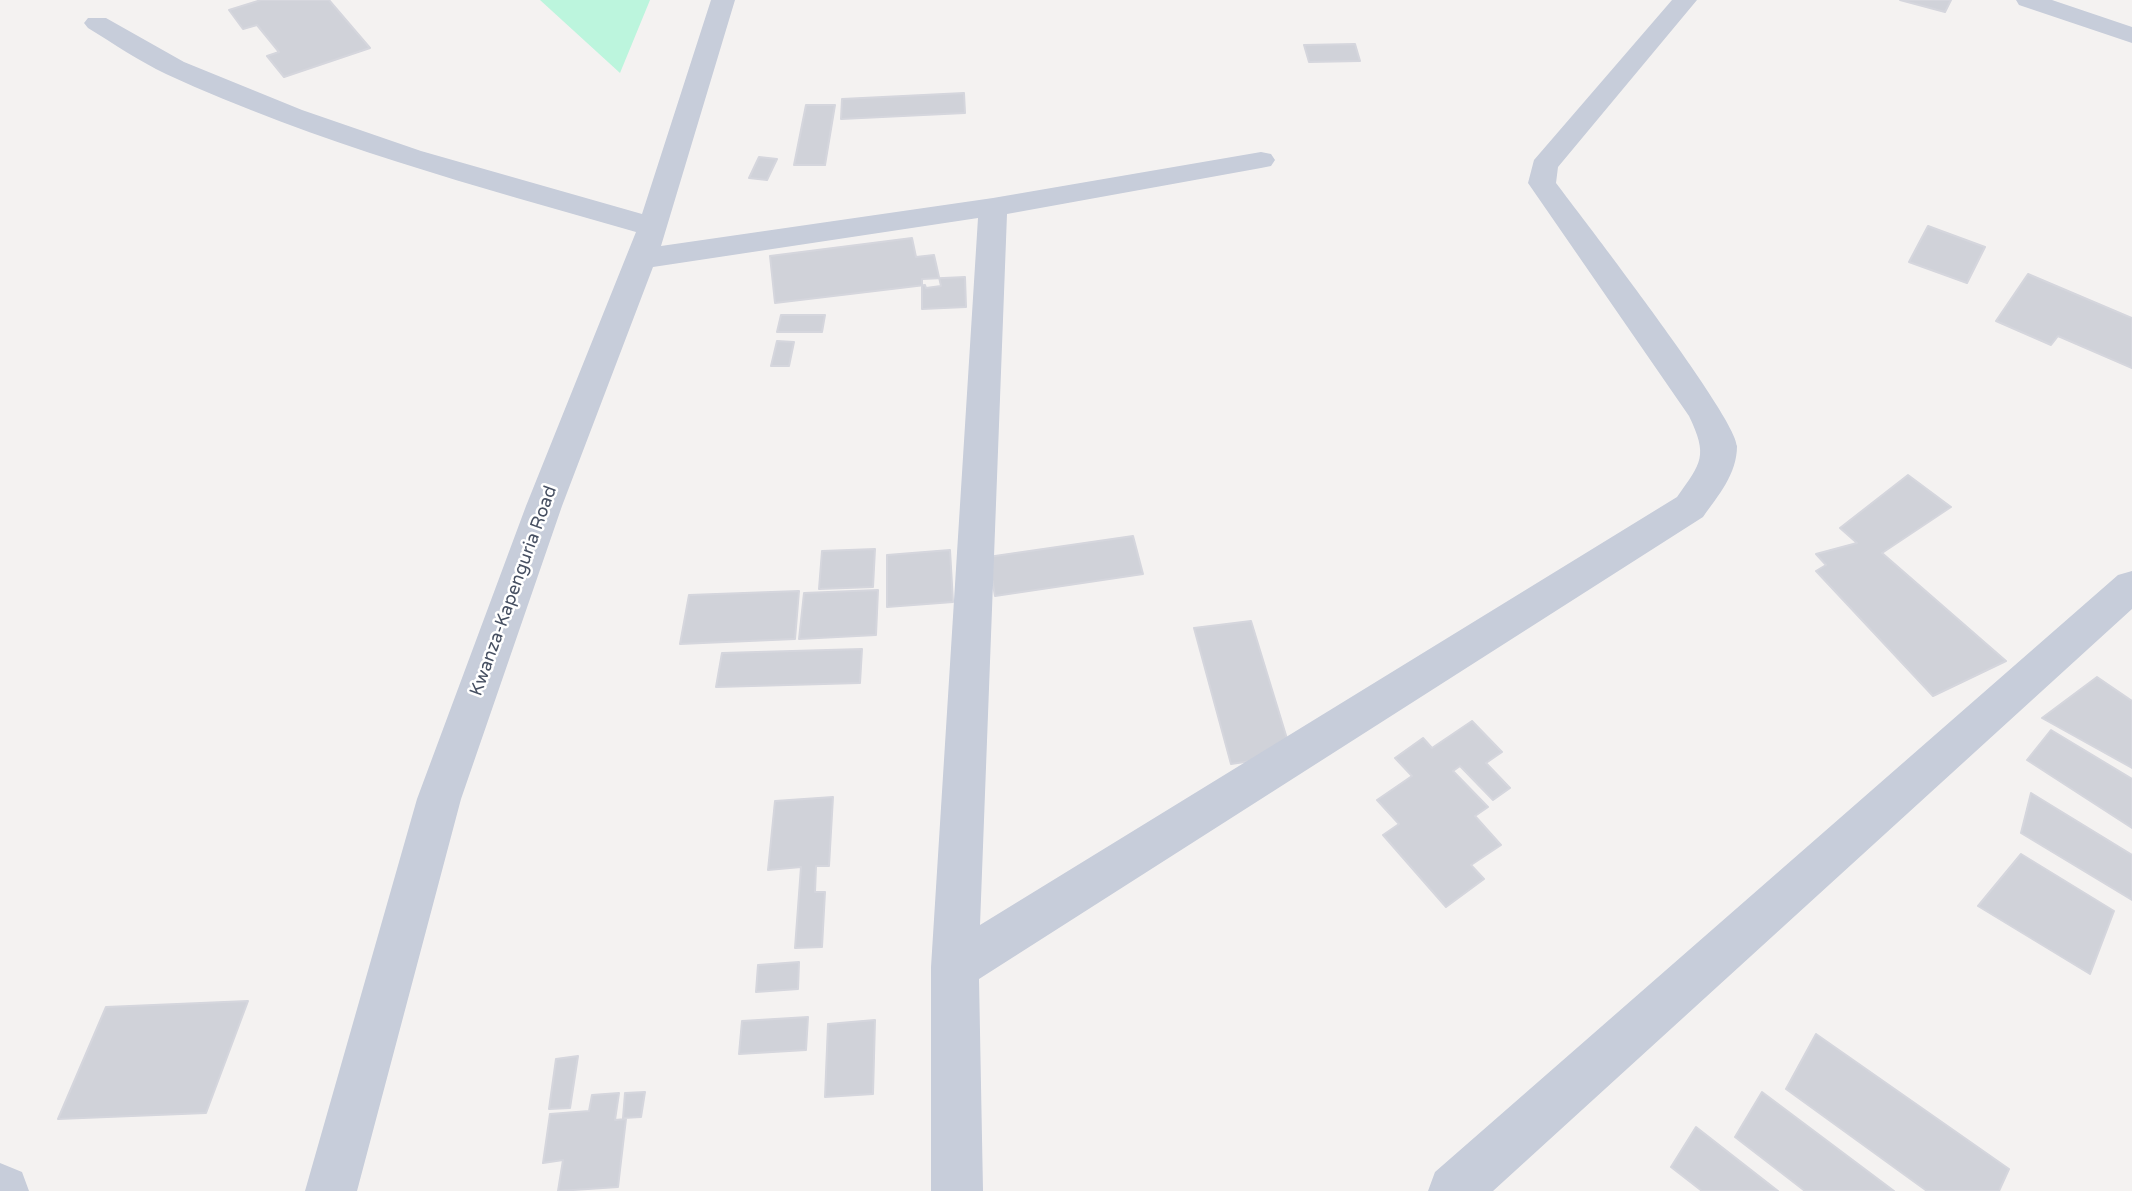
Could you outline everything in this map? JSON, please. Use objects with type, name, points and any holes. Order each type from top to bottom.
[{"type":"street","name":"Kwanza-Kapenguria Road","points":[[331,1191],[439,799],[544,506],[645,243],[723,0]]},
{"type":"street","points":[[955,967],[1690,507],[1714,472],[1720,444],[1704,411],[1542,183],[1544,166],[1685,0]]},
{"type":"street","points":[[2028,0],[2132,35]]},
{"type":"street","points":[[97,23],[173,67],[298,119],[645,243],[993,207],[1261,160]]},
{"type":"street","points":[[957,1191],[955,967],[993,207]]},
{"type":"street","points":[[1454,1191],[2132,586]]},
{"type":"green space","points":[[540,0],[650,0],[620,73]]},
{"type":"building","points":[[261,0],[329,0],[370,48],[284,77],[267,56],[279,52],[257,25],[243,29],[229,10]]},
{"type":"building","points":[[1900,0],[1951,0],[1945,12]]},
{"type":"building","points":[[1355,44],[1360,61],[1309,62],[1304,45]]},
{"type":"building","points":[[964,93],[965,113],[841,119],[842,99]]},
{"type":"building","points":[[806,105],[835,105],[825,165],[794,165]]},
{"type":"building","points":[[759,157],[777,159],[767,180],[749,178]]},
{"type":"building","points":[[1928,226],[1985,247],[1967,283],[1909,262]]},
{"type":"building","points":[[912,238],[916,257],[934,255],[941,286],[926,288],[925,285],[775,303],[770,256]]},
{"type":"building","points":[[2028,274],[2132,318],[2132,368],[2058,336],[2051,345],[1996,321]]},
{"type":"building","points":[[965,277],[966,307],[922,309],[922,279]]},
{"type":"building","points":[[781,315],[825,315],[822,332],[777,332]]},
{"type":"building","points":[[777,341],[794,342],[789,366],[771,366]]},
{"type":"building","points":[[1908,475],[1951,507],[1882,553],[2006,661],[1933,696],[1816,571],[1826,565],[1816,554],[1857,543],[1840,528]]},
{"type":"building","points":[[1133,536],[1143,574],[995,596],[988,557]]},
{"type":"building","points":[[875,549],[873,587],[819,589],[822,551]]},
{"type":"building","points":[[950,550],[953,602],[887,607],[887,555]]},
{"type":"building","points":[[878,590],[876,635],[799,639],[804,593]]},
{"type":"building","points":[[799,591],[795,639],[680,644],[689,595]]},
{"type":"building","points":[[1251,621],[1292,755],[1231,764],[1194,628]]},
{"type":"building","points":[[862,649],[860,683],[716,687],[722,653]]},
{"type":"building","points":[[2097,677],[2132,701],[2132,768],[2042,718]]},
{"type":"building","points":[[1472,721],[1502,752],[1486,763],[1510,788],[1493,800],[1460,766],[1453,771],[1488,807],[1475,816],[1501,845],[1471,865],[1484,879],[1446,907],[1383,835],[1399,824],[1377,800],[1412,776],[1395,758],[1423,738],[1432,748]]},
{"type":"building","points":[[2051,730],[2132,779],[2132,828],[2027,760]]},
{"type":"building","points":[[2031,793],[2132,855],[2132,900],[2021,833]]},
{"type":"building","points":[[833,797],[829,866],[816,866],[815,892],[825,892],[822,947],[795,948],[801,867],[768,870],[775,801]]},
{"type":"building","points":[[2021,854],[2114,911],[2090,974],[1978,906]]},
{"type":"building","points":[[799,962],[798,989],[756,992],[758,965]]},
{"type":"building","points":[[248,1001],[206,1113],[58,1119],[106,1007]]},
{"type":"building","points":[[808,1017],[806,1050],[739,1054],[742,1021]]},
{"type":"building","points":[[875,1020],[873,1094],[825,1097],[828,1024]]},
{"type":"building","points":[[1816,1034],[2009,1169],[1999,1191],[1927,1191],[1786,1089]]},
{"type":"building","points":[[578,1056],[570,1108],[549,1109],[556,1059]]},
{"type":"building","points":[[645,1092],[641,1117],[623,1118],[625,1093]]},
{"type":"building","points":[[1762,1092],[1894,1191],[1805,1191],[1735,1137]]},
{"type":"building","points":[[619,1093],[615,1120],[626,1119],[618,1187],[558,1191],[563,1160],[543,1163],[550,1114],[589,1111],[592,1095]]},
{"type":"building","points":[[1696,1127],[1778,1191],[1702,1191],[1671,1167]]}]
